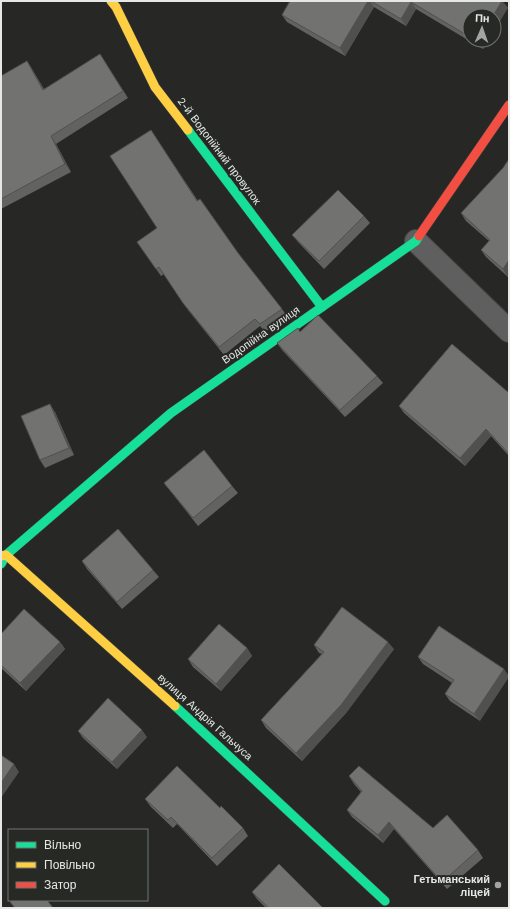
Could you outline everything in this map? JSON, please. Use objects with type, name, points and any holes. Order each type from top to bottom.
[{"type":"street","name":"2-й Водопійний провулок","points":[[111,1],[116,7],[156,87],[322,307]]},
{"type":"street","name":"Водопійна вулиця","points":[[1,564],[4,555],[171,413],[416,241],[509,105]]},
{"type":"street","points":[[416,241],[509,330]]},
{"type":"street","name":"вулиця Андрія Гальчуса","points":[[4,555],[193,722],[385,901]]},
{"type":"building","points":[[290,1],[368,1],[340,48],[282,15]]},
{"type":"building","points":[[371,1],[502,1],[498,8],[462,8],[462,32],[411,2],[401,19]]},
{"type":"building","points":[[100,54],[123,91],[51,136],[65,164],[1,199],[1,76],[27,61],[43,90]]},
{"type":"building","points":[[151,130],[197,201],[200,199],[238,253],[282,309],[260,324],[255,319],[219,347],[183,303],[159,267],[156,269],[137,242],[157,228],[110,156]]},
{"type":"building","points":[[509,159],[509,260],[503,269],[481,250],[490,240],[461,213],[503,168]]},
{"type":"building","points":[[338,190],[364,216],[319,261],[292,235]]},
{"type":"building","points":[[318,315],[377,376],[340,410],[277,343],[298,328],[300,332]]},
{"type":"building","points":[[452,344],[509,393],[509,454],[486,429],[460,458],[399,406]]},
{"type":"building","points":[[50,404],[69,448],[40,460],[21,416]]},
{"type":"building","points":[[204,450],[232,486],[193,518],[164,483]]},
{"type":"building","points":[[118,529],[153,570],[117,602],[82,561]]},
{"type":"building","points":[[342,607],[388,642],[341,705],[296,753],[261,720],[324,652],[314,645]]},
{"type":"building","points":[[24,609],[60,642],[20,683],[1,665],[1,634]]},
{"type":"building","points":[[219,624],[247,648],[216,684],[188,659]]},
{"type":"building","points":[[439,626],[504,669],[474,714],[445,694],[454,680],[418,657]]},
{"type":"building","points":[[108,698],[142,730],[112,762],[78,731]]},
{"type":"building","points":[[1,755],[14,764],[1,783]]},
{"type":"building","points":[[177,766],[243,828],[212,858],[171,817],[168,820],[145,799]]},
{"type":"building","points":[[359,766],[433,828],[447,815],[478,850],[442,882],[389,822],[378,835],[347,810],[362,791],[349,776]]},
{"type":"building","points":[[279,864],[323,908],[269,908],[252,892]]},
{"type":"building","points":[[48,901],[53,908],[15,908],[10,902]]},
{"type":"traffic: fast","points":[[188,130],[322,307]]},
{"type":"traffic: fast","points":[[1,564],[6,555],[171,413],[416,241],[419,236]]},
{"type":"traffic: fast","points":[[175,706],[385,901]]},
{"type":"traffic: slow","points":[[111,1],[116,7],[155,87],[188,130]]},
{"type":"traffic: slow","points":[[1,556],[6,555],[175,706]]},
{"type":"traffic: jam","points":[[419,236],[509,105]]},
{"type":"place","name":"Гетьманський ліцей","points":[[498,885]]}]
